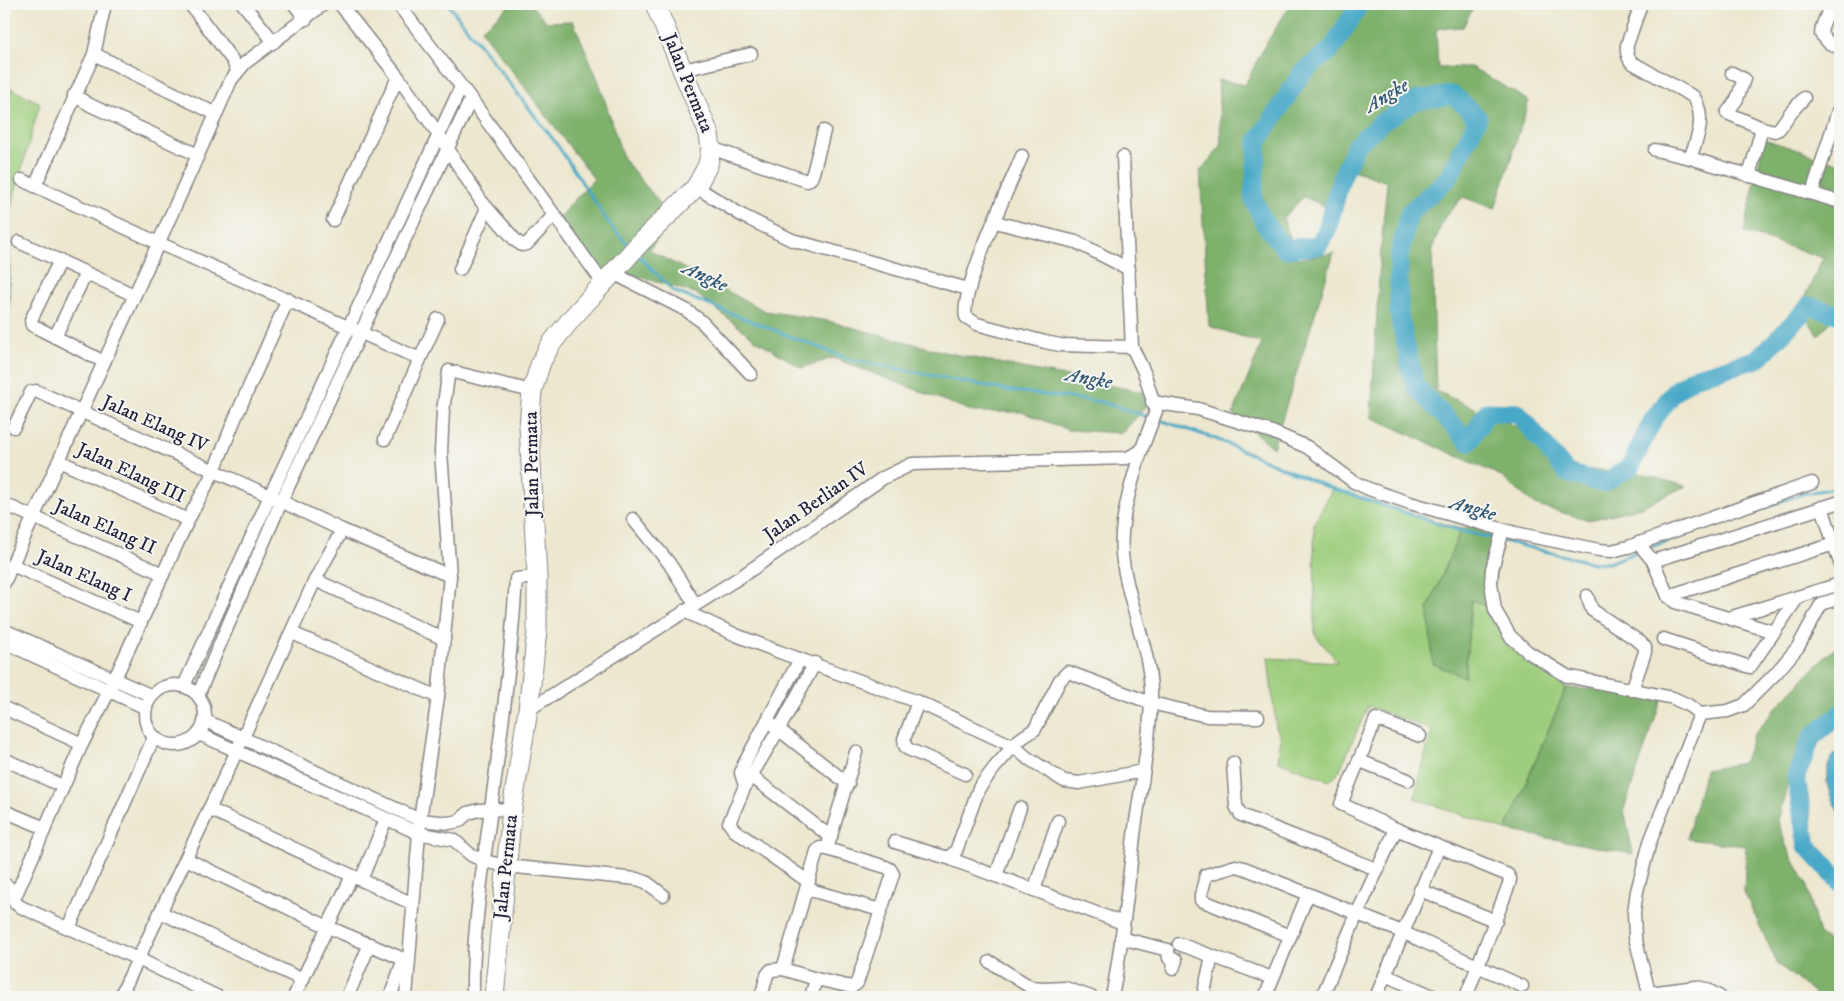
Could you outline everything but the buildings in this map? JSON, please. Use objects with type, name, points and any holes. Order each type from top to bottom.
[{"type":"main road","name":"Jalan Permata","points":[[494,997],[512,808],[528,710],[537,631],[537,576],[529,426],[532,391],[540,362],[551,344],[639,244],[696,187],[708,165],[711,148],[709,134],[655,4]]},
{"type":"street","points":[[35,186],[74,95],[94,54],[105,4]]},
{"type":"street","points":[[190,4],[238,70]]},
{"type":"street","points":[[244,4],[274,42]]},
{"type":"street","points":[[294,4],[306,19]]},
{"type":"street","points":[[4,583],[231,80],[238,70],[324,4]]},
{"type":"street","points":[[340,4],[398,77],[487,208],[516,241],[522,245],[526,244],[554,215]]},
{"type":"street","points":[[398,4],[471,99],[554,215],[612,274],[686,310],[701,321],[752,374]]},
{"type":"street","points":[[1641,4],[1626,52],[1630,62],[1694,97],[1700,106],[1700,130],[1690,158]]},
{"type":"street","points":[[1829,4],[1821,34],[1829,43],[1840,48]]},
{"type":"street","points":[[94,54],[216,114]]},
{"type":"street","points":[[683,70],[750,54]]},
{"type":"street","points":[[1732,73],[1744,79],[1737,99],[1727,114],[1762,128],[1775,131],[1779,129],[1804,98]]},
{"type":"street","points":[[334,220],[398,77]]},
{"type":"street","points":[[184,686],[276,499],[355,330],[461,87]]},
{"type":"street","points":[[74,95],[90,105],[198,155]]},
{"type":"street","points":[[355,330],[471,99]]},
{"type":"street","points":[[1812,193],[1838,111]]},
{"type":"street","points":[[1750,176],[1762,128]]},
{"type":"street","points":[[711,148],[807,181],[813,173],[824,131]]},
{"type":"street","points":[[1655,150],[1690,158],[1840,202]]},
{"type":"street","points":[[1022,156],[968,289],[966,317],[977,324],[1060,345],[1132,347]]},
{"type":"street","points":[[1112,997],[1151,703],[1150,671],[1129,596],[1122,560],[1124,515],[1154,407],[1144,372],[1132,347],[1123,157]]},
{"type":"street","points":[[22,180],[420,359]]},
{"type":"street","points":[[696,187],[743,216],[792,240],[968,289]]},
{"type":"street","points":[[460,269],[487,208]]},
{"type":"street","points":[[995,222],[1076,242],[1129,269]]},
{"type":"street","points":[[19,242],[134,295]]},
{"type":"street","points":[[60,260],[31,322],[32,325],[104,362]]},
{"type":"street","points":[[55,337],[86,273]]},
{"type":"street","points":[[218,997],[17,905],[14,899],[62,786],[142,622],[188,520],[214,471],[288,299]]},
{"type":"street","points":[[385,439],[438,319]]},
{"type":"street","points":[[406,997],[406,960],[413,904],[419,827],[438,697],[450,576],[441,452],[443,410],[449,371],[532,391]]},
{"type":"street","name":"Jalan Elang IV","points":[[14,427],[31,392],[34,390],[342,530],[450,576]]},
{"type":"street","points":[[1154,407],[1198,409],[1272,432],[1308,447],[1354,482],[1369,489],[1502,534],[1599,550],[1645,551],[1840,502]]},
{"type":"street","name":"Jalan Berlian IV","points":[[528,710],[745,574],[884,478],[912,464],[1127,458],[1141,451]]},
{"type":"street","name":"Jalan Elang III","points":[[59,461],[188,520]]},
{"type":"street","points":[[1645,551],[1812,483]]},
{"type":"street","points":[[198,695],[276,499]]},
{"type":"street","name":"Jalan Elang II","points":[[4,504],[163,574]]},
{"type":"street","points":[[1822,507],[1840,563]]},
{"type":"street","points":[[633,520],[669,563],[690,608],[736,635],[918,702],[1015,747],[1026,757],[1064,781],[1079,783],[1143,771]]},
{"type":"street","points":[[120,997],[292,633],[315,580],[342,530]]},
{"type":"street","points":[[1502,534],[1492,575],[1493,596],[1495,610],[1510,636],[1528,652],[1567,676],[1672,698],[1688,705],[1700,714],[1728,711],[1744,704],[1776,673],[1798,647],[1811,626],[1820,606],[1840,598]]},
{"type":"street","points":[[1668,596],[1834,544]]},
{"type":"street","points":[[1645,551],[1668,596],[1675,602],[1774,632]]},
{"type":"street","name":"Jalan Elang I","points":[[12,564],[142,622]]},
{"type":"street","points":[[473,997],[472,968],[510,654],[516,579],[537,576]]},
{"type":"street","points":[[315,580],[444,639]]},
{"type":"street","points":[[1729,618],[1840,584]]},
{"type":"street","points":[[1587,596],[1592,610],[1644,644],[1645,652],[1632,690]]},
{"type":"street","points":[[1663,639],[1750,667],[1798,597]]},
{"type":"street","points":[[4,630],[112,685],[146,708]]},
{"type":"street","points":[[292,633],[438,697]]},
{"type":"street","points":[[4,642],[112,685],[152,696]]},
{"type":"street","points":[[761,997],[767,975],[771,970],[783,969],[849,987],[855,986],[893,874],[890,869],[829,843],[748,781],[741,773],[800,659]]},
{"type":"street","points":[[814,663],[779,730],[748,781],[730,819],[730,826],[808,885],[880,910]]},
{"type":"street","points":[[895,842],[948,858],[953,856],[979,788],[1019,740],[1035,729],[1060,680],[1068,672],[1151,703],[1207,716],[1258,717]]},
{"type":"street","points":[[170,685],[184,686],[198,695],[205,707],[206,721],[199,734],[188,743],[174,746],[154,737],[146,724],[146,708],[152,696],[163,687],[170,685]]},
{"type":"street","points":[[918,702],[904,739],[905,746],[965,774]]},
{"type":"street","points":[[4,708],[82,744]]},
{"type":"street","points":[[1700,714],[1650,842],[1637,892],[1634,912],[1635,937],[1650,995],[1696,987],[1706,989],[1720,997]]},
{"type":"street","points":[[1420,736],[1376,719],[1341,804],[1508,875],[1510,879],[1509,884],[1466,997]]},
{"type":"street","points":[[206,721],[239,745],[386,819],[419,827],[455,822],[468,813],[479,810],[512,808]]},
{"type":"street","points":[[767,721],[848,784]]},
{"type":"street","points":[[501,729],[524,738]]},
{"type":"street","points":[[199,734],[239,745],[419,827],[454,840],[472,855],[484,861],[506,866],[637,878],[663,894]]},
{"type":"street","points":[[69,928],[154,737]]},
{"type":"street","points":[[783,969],[817,851],[829,843],[856,752]]},
{"type":"street","points":[[4,759],[62,786]]},
{"type":"street","points":[[1360,761],[1408,780]]},
{"type":"street","points":[[1233,764],[1236,806],[1241,816],[1376,869]]},
{"type":"street","points":[[983,795],[956,862],[1123,923]]},
{"type":"street","points":[[996,876],[1020,808]]},
{"type":"street","points":[[209,809],[413,904]]},
{"type":"street","points":[[4,811],[44,828]]},
{"type":"street","points":[[294,997],[328,927],[357,878],[386,819]]},
{"type":"street","points":[[1034,890],[1058,821]]},
{"type":"street","points":[[1322,997],[1376,869],[1396,829]]},
{"type":"street","points":[[1376,997],[1402,932],[1440,847]]},
{"type":"street","points":[[186,859],[328,927],[406,960]]},
{"type":"street","points":[[1290,936],[1201,900],[1200,895],[1206,875],[1231,867],[1240,867],[1402,932],[1522,986]]},
{"type":"street","points":[[4,884],[16,892]]},
{"type":"street","points":[[1420,890],[1496,920]]},
{"type":"street","points":[[1265,997],[1308,894]]},
{"type":"street","points":[[160,912],[303,980]]},
{"type":"street","points":[[1121,938],[1168,950],[1169,958],[1176,960],[1173,969]]},
{"type":"street","points":[[347,997],[370,944]]},
{"type":"street","points":[[1179,944],[1272,978]]},
{"type":"street","points":[[1203,997],[1212,956]]},
{"type":"street","points":[[390,997],[406,960]]},
{"type":"street","points":[[990,962],[1032,988],[1064,988],[1091,997]]},
{"type":"street","points":[[1385,974],[1436,997]]},
{"type":"street","points":[[811,997],[816,979]]},
{"type":"green space","points":[[511,4],[530,4],[547,22],[573,21],[599,82],[623,158],[672,218],[649,250],[765,311],[828,321],[944,352],[1157,395],[1122,433],[1068,430],[1022,412],[974,412],[833,358],[802,368],[756,340],[695,293],[630,274],[608,291],[557,219],[594,179],[481,30]]},
{"type":"green space","points":[[1291,4],[1475,4],[1463,27],[1436,29],[1438,68],[1471,67],[1529,101],[1495,209],[1463,197],[1444,218],[1432,249],[1436,391],[1554,443],[1566,469],[1631,471],[1686,486],[1641,507],[1590,520],[1537,506],[1499,475],[1371,417],[1380,258],[1387,182],[1350,169],[1334,210],[1304,197],[1283,218],[1298,259],[1334,253],[1273,448],[1233,414],[1262,343],[1209,326],[1200,171],[1221,146],[1218,80],[1245,85],[1264,47]]},
{"type":"green space","points":[[4,85],[40,103],[10,211],[10,270],[4,269]]},
{"type":"green space","points":[[1764,139],[1840,164],[1840,317],[1836,316],[1818,336],[1800,306],[1823,258],[1744,232]]},
{"type":"green space","points":[[4,269],[10,270],[8,413],[4,412]]},
{"type":"green space","points":[[1333,488],[1461,529],[1428,609],[1465,676],[1471,599],[1491,608],[1507,637],[1566,688],[1506,830],[1414,798],[1432,730],[1368,706],[1339,772],[1330,781],[1278,761],[1281,738],[1276,727],[1268,658],[1338,662],[1315,635],[1314,523]]},
{"type":"green space","points":[[1483,523],[1502,528],[1491,608],[1471,600],[1465,677],[1433,664],[1428,609],[1461,529]]},
{"type":"green space","points":[[1840,642],[1840,710],[1829,717],[1793,763],[1778,821],[1787,848],[1806,883],[1819,935],[1840,948],[1840,997],[1818,997],[1777,963],[1744,892],[1746,846],[1687,839],[1705,770],[1743,763],[1754,734],[1780,703]]},
{"type":"green space","points":[[1566,688],[1664,692],[1624,809],[1633,854],[1506,830]]},
{"type":"water","points":[[1840,749],[1840,816],[1829,790],[1827,774],[1828,765]]},
{"type":"waterway","name":"Angke","points":[[448,4],[556,143],[610,225],[629,246]]},
{"type":"waterway","name":"Angke","points":[[1360,4],[1331,50],[1302,73],[1258,141],[1253,198],[1264,223],[1285,249],[1318,246],[1327,230],[1341,179],[1356,145],[1382,122],[1417,100],[1453,95],[1478,118],[1449,177],[1409,213],[1399,258],[1399,315],[1415,386],[1469,442],[1487,412],[1518,413],[1567,473],[1603,483],[1630,467],[1653,420],[1674,392],[1693,378],[1758,359],[1809,306],[1840,315]]},
{"type":"waterway","name":"Angke","points":[[637,254],[673,291],[849,359],[1006,390],[1102,402],[1151,418]]},
{"type":"waterway","name":"Angke","points":[[1157,419],[1216,439],[1325,486],[1461,531],[1497,539]]},
{"type":"waterway","name":"Angke","points":[[1648,548],[1802,494],[1840,487]]},
{"type":"waterway","name":"Angke","points":[[1503,541],[1594,563],[1608,563],[1640,551]]},
{"type":"waterway","name":"Angke","points":[[1840,714],[1812,737],[1796,776],[1807,846],[1840,882]]}]
